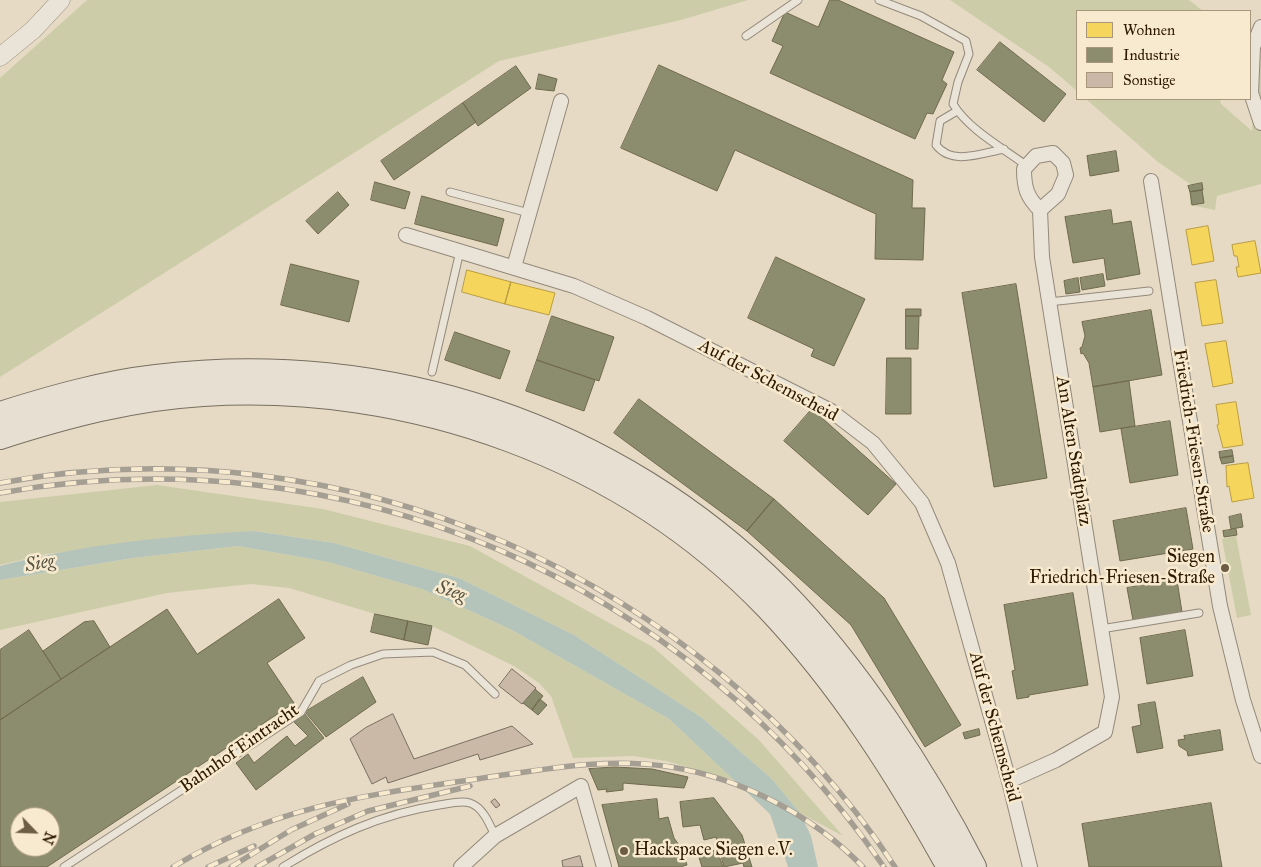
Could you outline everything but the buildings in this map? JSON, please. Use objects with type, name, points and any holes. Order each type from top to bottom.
[{"type":"highway","points":[[0,414],[64,394],[154,377],[199,372],[291,371],[345,376],[426,390],[479,405],[556,434],[637,477],[676,502],[712,529],[781,590],[841,659],[900,742],[940,806],[974,867]]},
{"type":"highway","points":[[0,437],[69,416],[156,399],[201,394],[290,393],[369,402],[421,412],[481,429],[547,455],[587,474],[663,520],[706,552],[765,605],[824,672],[855,716],[911,801],[949,867]]},
{"type":"street","points":[[0,57],[33,30],[61,0]]},
{"type":"street","points":[[1261,27],[1253,47],[1251,93],[1261,123]]},
{"type":"street","points":[[514,267],[561,101]]},
{"type":"street","points":[[1053,153],[1063,163],[1066,175],[1058,194],[1040,210],[1030,200],[1024,187],[1024,169],[1036,156],[1053,153]]},
{"type":"street","name":"Friedrich-Friesen-Straße","points":[[1150,181],[1220,606],[1243,700],[1261,756]]},
{"type":"street","name":"Am Alten Stadtplatz","points":[[1009,781],[1056,760],[1105,732],[1112,697],[1042,257],[1040,210]]},
{"type":"street","name":"Auf der Schemscheid","points":[[406,235],[574,286],[647,318],[831,411],[873,443],[922,503],[948,562],[1009,781],[1030,867]]},
{"type":"street","points":[[461,867],[495,836],[581,786],[604,867]]},
{"type":"lane","points":[[746,36],[798,0]]},
{"type":"lane","points":[[879,0],[921,16],[966,41],[969,54],[958,82],[953,104],[957,111],[974,127],[1027,166]]},
{"type":"lane","points":[[957,111],[940,121],[936,145],[942,153],[960,158],[1004,149]]},
{"type":"lane","points":[[450,192],[529,213]]},
{"type":"lane","points":[[432,372],[460,251]]},
{"type":"lane","points":[[1050,302],[1149,290]]},
{"type":"lane","points":[[1101,628],[1198,613]]},
{"type":"lane","name":"Bahnhof Eintracht","points":[[64,867],[301,712],[319,681],[351,665],[383,654],[433,652],[465,666],[495,694]]},
{"type":"lane","points":[[283,867],[307,852],[358,827],[403,810],[470,803],[480,810],[495,836]]},
{"type":"green space","points":[[87,0],[748,0],[681,20],[499,61],[0,377],[0,78]]},
{"type":"green space","points":[[950,0],[1189,0],[1202,10],[1076,10],[1076,90],[1049,67]]},
{"type":"green space","points":[[1261,53],[1261,184],[1217,196],[1215,210],[1190,205],[1190,184],[1158,162],[1087,100],[1220,100],[1221,104],[1252,131],[1257,64]]},
{"type":"green space","points":[[157,485],[323,509],[470,546],[653,647],[758,739],[843,836],[800,813],[772,779],[701,717],[574,635],[459,578],[334,543],[254,531],[46,554],[0,565],[0,502]]},
{"type":"green space","points":[[1236,536],[1251,615],[1237,618],[1222,539]]},
{"type":"green space","points":[[238,546],[328,562],[422,589],[510,629],[669,719],[734,780],[666,761],[633,756],[573,758],[551,696],[539,683],[514,666],[432,626],[375,614],[289,588],[251,584],[167,593],[0,630],[0,580],[133,558]]},
{"type":"water","name":"Sieg","points":[[254,531],[334,543],[459,578],[574,635],[701,717],[772,779],[800,813],[811,836],[818,867],[788,867],[770,814],[669,719],[510,629],[422,589],[328,562],[238,546],[133,558],[0,580],[0,566],[31,558],[158,538]]},
{"type":"railway","points":[[0,483],[129,469],[258,475],[384,500],[504,542],[618,601],[723,676],[816,765],[895,867]]},
{"type":"railway","points":[[0,493],[129,479],[256,485],[379,508],[497,549],[608,606],[711,679],[804,766],[884,867]]},
{"type":"railway","points":[[173,867],[211,846],[248,829],[286,816],[361,797],[530,771],[577,765],[624,763],[647,764],[697,772],[750,790],[775,802],[822,831],[863,867]]},
{"type":"railway","points":[[257,867],[315,834],[368,811],[470,786]]},
{"type":"railway","points":[[231,867],[291,830],[348,804]]},
{"type":"railway","points":[[208,867],[254,846]]},
{"type":"place","name":"Siegen Friedrich-Friesen-Straße","points":[[1225,568]]},
{"type":"place","name":"Hackspace Siegen e.V.","points":[[624,851]]}]
